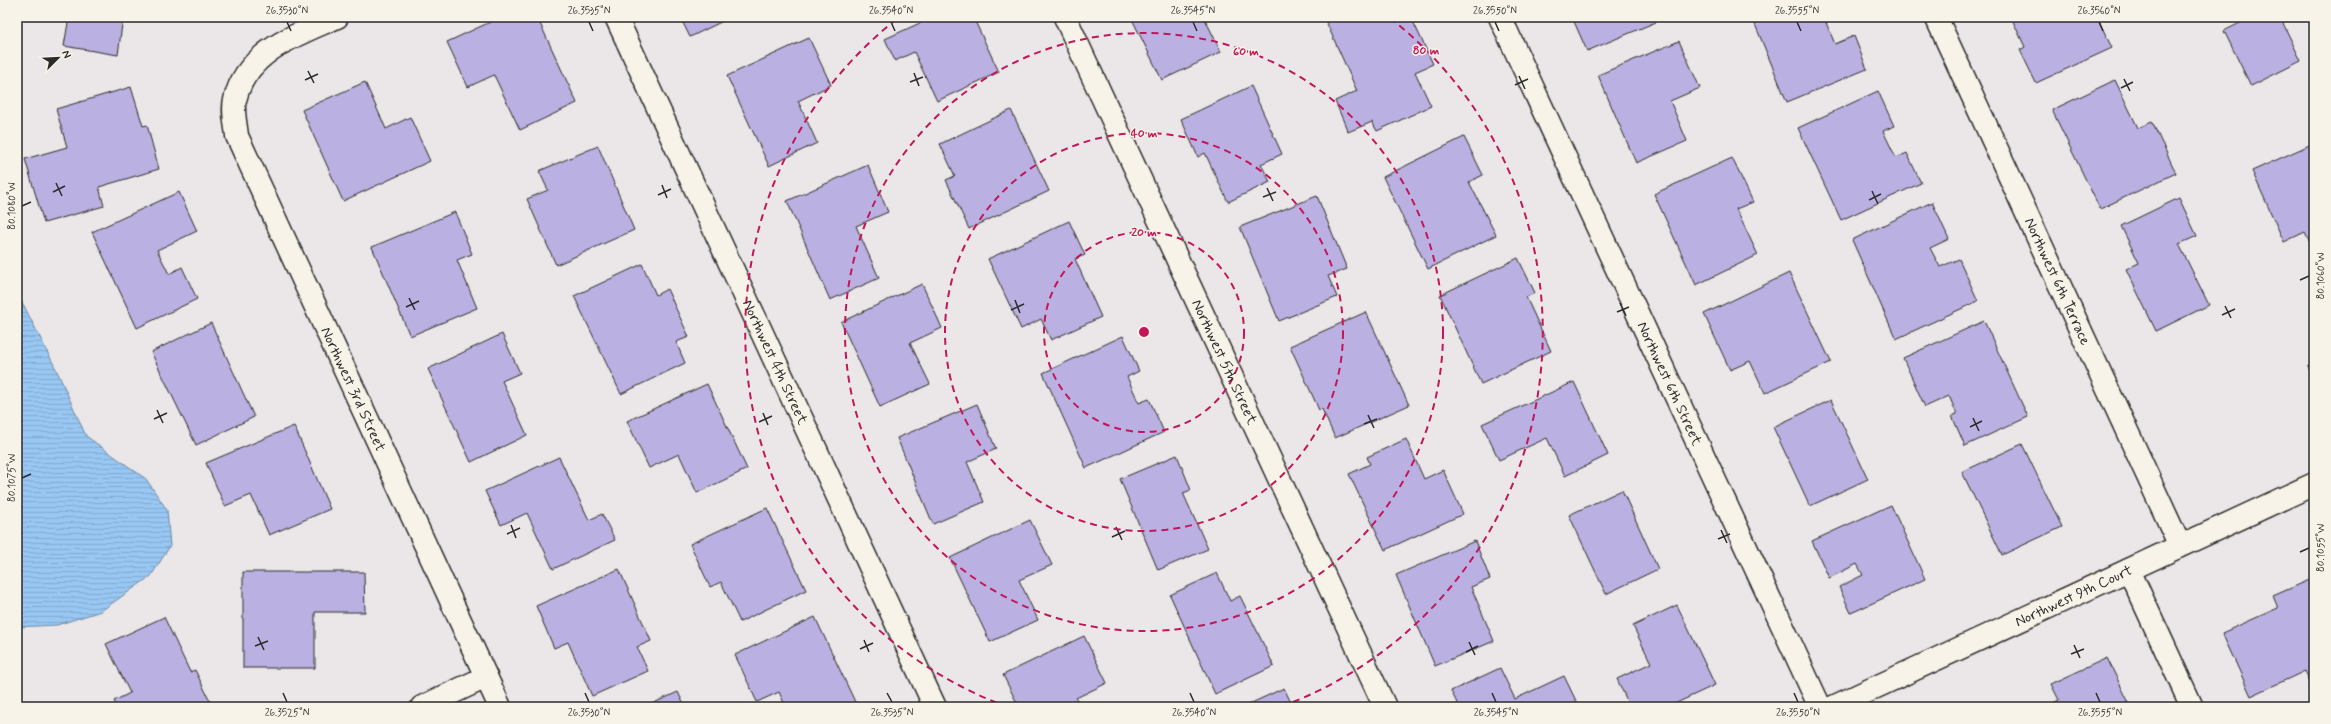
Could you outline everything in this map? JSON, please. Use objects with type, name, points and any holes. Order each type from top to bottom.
[{"type":"street","name":"Northwest 3rd Street","points":[[337,17],[277,45],[249,68],[234,100],[237,136],[500,707]]},
{"type":"street","name":"Northwest 4th Street","points":[[616,17],[935,707]]},
{"type":"street","name":"Northwest 5th Street","points":[[1065,17],[1385,707]]},
{"type":"street","name":"Northwest 6th Street","points":[[1500,17],[1820,707]]},
{"type":"street","name":"Northwest 6th Terrace","points":[[1936,17],[2180,546]]},
{"type":"street","name":"Northwest 9th Court","points":[[1833,707],[2314,484]]},
{"type":"street","points":[[2129,570],[2192,707]]},
{"type":"street","points":[[422,707],[486,677]]},
{"type":"water","points":[[17,292],[57,371],[86,436],[146,479],[167,510],[170,546],[151,576],[101,611],[57,625],[17,627]]},
{"type":"building","points":[[69,17],[123,17],[118,55],[64,46]]},
{"type":"building","points":[[501,17],[537,17],[577,103],[520,130],[494,75],[468,87],[447,42]]},
{"type":"building","points":[[680,17],[721,17],[723,21],[690,37]]},
{"type":"building","points":[[919,17],[973,17],[999,72],[937,101],[914,52],[895,61],[885,39],[922,22]]},
{"type":"building","points":[[1131,17],[1208,17],[1205,19],[1221,52],[1162,80]]},
{"type":"building","points":[[1324,17],[1411,17],[1433,64],[1415,72],[1431,106],[1377,131],[1372,122],[1348,132],[1335,101],[1357,91]]},
{"type":"building","points":[[1572,17],[1654,17],[1656,22],[1587,51]]},
{"type":"building","points":[[1752,17],[1827,17],[1824,18],[1835,44],[1854,36],[1867,69],[1787,102]]},
{"type":"building","points":[[2011,17],[2097,17],[2112,48],[2036,83],[2020,50],[2025,47]]},
{"type":"building","points":[[2252,17],[2280,17],[2301,61],[2251,86],[2224,31]]},
{"type":"building","points":[[809,38],[831,85],[798,101],[817,143],[769,166],[727,76]]},
{"type":"building","points":[[1679,41],[1700,88],[1670,101],[1687,141],[1636,163],[1598,75]]},
{"type":"building","points":[[2115,80],[2138,128],[2152,122],[2176,173],[2100,209],[2052,110]]},
{"type":"building","points":[[365,82],[386,129],[410,117],[430,161],[343,201],[302,110]]},
{"type":"building","points":[[1251,86],[1282,154],[1261,164],[1270,182],[1228,202],[1205,153],[1198,157],[1181,119]]},
{"type":"building","points":[[131,87],[143,126],[147,125],[159,169],[99,187],[104,206],[44,223],[25,159],[67,147],[56,109]]},
{"type":"building","points":[[1878,91],[1894,126],[1883,131],[1896,158],[1907,153],[1921,183],[1841,220],[1798,128]]},
{"type":"building","points":[[1011,110],[1049,191],[969,229],[946,180],[955,176],[940,144]]},
{"type":"building","points":[[1464,137],[1483,175],[1469,182],[1496,235],[1428,269],[1383,177]]},
{"type":"building","points":[[2314,143],[2314,251],[2305,232],[2284,242],[2252,171]]},
{"type":"building","points":[[598,146],[634,230],[556,265],[527,199],[548,190],[539,171]]},
{"type":"building","points":[[1732,158],[1753,202],[1736,209],[1758,255],[1696,285],[1654,194]]},
{"type":"building","points":[[868,165],[888,212],[856,226],[879,278],[830,300],[787,201]]},
{"type":"building","points":[[179,192],[197,231],[157,250],[169,274],[182,267],[197,299],[137,328],[92,232]]},
{"type":"building","points":[[1317,196],[1347,269],[1328,276],[1337,297],[1279,321],[1240,227]]},
{"type":"building","points":[[2179,198],[2197,236],[2179,244],[2209,305],[2156,331],[2126,269],[2139,263],[2121,226]]},
{"type":"building","points":[[1932,202],[1949,239],[1930,248],[1940,267],[1959,259],[1978,301],[1896,339],[1852,240]]},
{"type":"building","points":[[455,212],[472,254],[457,260],[477,308],[410,336],[372,247]]},
{"type":"building","points":[[1069,221],[1085,255],[1075,259],[1101,317],[1051,340],[1041,319],[1021,329],[988,259]]},
{"type":"building","points":[[1518,258],[1535,293],[1526,297],[1551,351],[1481,384],[1440,295]]},
{"type":"building","points":[[642,264],[656,295],[667,289],[689,337],[676,342],[685,363],[621,394],[574,296]]},
{"type":"building","points":[[1789,273],[1831,362],[1765,393],[1750,361],[1730,370],[1704,314]]},
{"type":"building","points":[[922,284],[942,328],[910,343],[930,384],[880,407],[841,322]]},
{"type":"building","points":[[1366,312],[1409,405],[1335,438],[1322,409],[1319,410],[1290,346]]},
{"type":"building","points":[[1984,321],[2028,417],[1965,446],[1952,416],[1957,414],[1949,396],[1925,407],[1903,358]]},
{"type":"building","points":[[211,323],[254,417],[196,445],[151,352]]},
{"type":"building","points":[[502,334],[520,373],[502,381],[527,435],[471,462],[428,369]]},
{"type":"building","points":[[1123,336],[1139,371],[1127,377],[1139,403],[1149,399],[1164,432],[1086,468],[1043,373]]},
{"type":"building","points":[[2314,363],[2314,379],[2308,366]]},
{"type":"building","points":[[1574,382],[1608,455],[1565,476],[1547,438],[1499,460],[1482,424]]},
{"type":"building","points":[[707,384],[747,469],[697,493],[679,454],[649,468],[627,421]]},
{"type":"building","points":[[1831,400],[1868,479],[1810,506],[1773,427]]},
{"type":"building","points":[[977,404],[996,449],[967,462],[984,502],[933,524],[897,438]]},
{"type":"building","points":[[294,426],[330,509],[269,535],[251,495],[225,506],[206,463]]},
{"type":"building","points":[[1406,439],[1424,479],[1443,470],[1463,514],[1385,550],[1349,474],[1370,464],[1367,457]]},
{"type":"building","points":[[2022,444],[2062,527],[2002,555],[1962,472]]},
{"type":"building","points":[[1177,455],[1191,490],[1183,493],[1208,549],[1158,570],[1120,479]]},
{"type":"building","points":[[559,457],[589,520],[602,514],[615,540],[553,569],[527,513],[501,525],[485,491]]},
{"type":"building","points":[[1622,490],[1658,569],[1606,594],[1569,515]]},
{"type":"building","points":[[1891,505],[1925,579],[1851,613],[1839,587],[1863,575],[1857,564],[1829,578],[1812,541]]},
{"type":"building","points":[[767,508],[806,590],[740,622],[721,582],[710,587],[690,544]]},
{"type":"building","points":[[1030,520],[1052,565],[1019,580],[1038,620],[990,642],[950,558]]},
{"type":"building","points":[[1475,541],[1490,579],[1471,587],[1494,641],[1435,666],[1396,575]]},
{"type":"building","points":[[619,569],[651,641],[637,647],[648,671],[592,696],[568,642],[554,648],[536,606]]},
{"type":"building","points":[[243,572],[364,572],[365,612],[315,612],[315,668],[243,668]]},
{"type":"building","points":[[1217,573],[1230,601],[1240,596],[1274,666],[1215,694],[1170,595]]},
{"type":"building","points":[[2314,578],[2314,690],[2305,671],[2251,696],[2222,633],[2278,608],[2273,596]]},
{"type":"building","points":[[1677,605],[1715,685],[1668,707],[1630,707],[1617,679],[1651,663],[1633,626]]},
{"type":"building","points":[[164,617],[190,672],[195,670],[213,707],[117,707],[114,701],[130,693],[106,644]]},
{"type":"building","points":[[815,617],[856,704],[850,707],[786,707],[779,692],[757,702],[735,655]]},
{"type":"building","points":[[1084,636],[1107,683],[1076,698],[1081,707],[1019,707],[1003,675]]},
{"type":"building","points":[[2107,658],[2131,707],[2045,707],[2059,700],[2051,684]]},
{"type":"building","points":[[1500,668],[1515,699],[1564,676],[1579,707],[1459,707],[1451,691]]},
{"type":"building","points":[[1284,688],[1293,707],[1243,707]]},
{"type":"building","points":[[678,692],[685,707],[645,707]]},
{"type":"building","points":[[17,700],[38,707],[17,707]]}]
